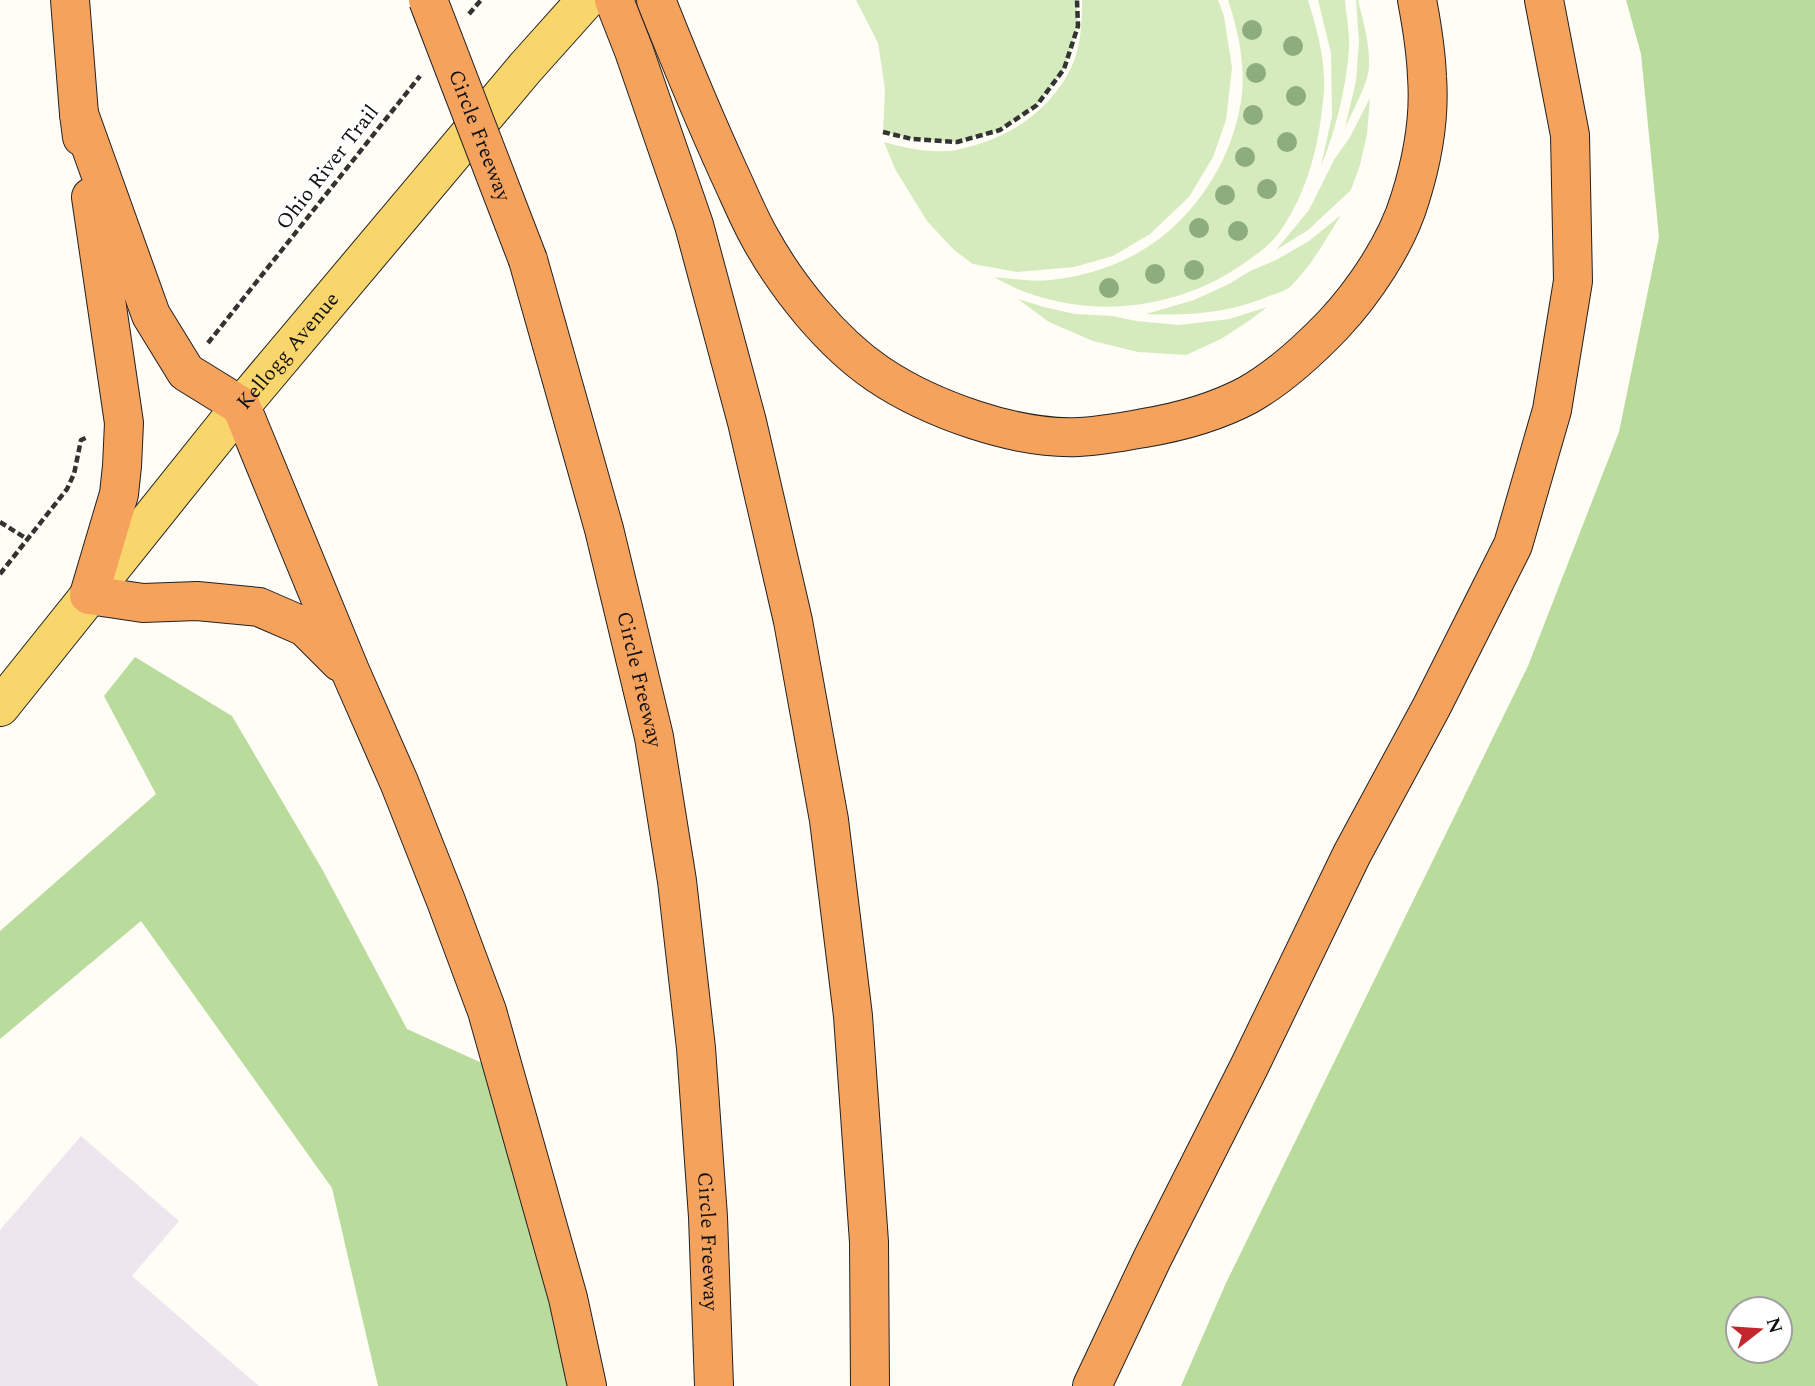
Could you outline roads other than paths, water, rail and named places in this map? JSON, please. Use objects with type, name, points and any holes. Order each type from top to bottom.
[{"type":"highway","points":[[69,0],[79,114],[124,423],[118,494],[89,595],[143,603],[197,601],[259,607],[305,627],[351,673]]},
{"type":"highway","name":"Circle Freeway","points":[[429,0],[528,260],[604,529],[656,750],[677,881],[696,1048],[708,1217],[714,1386]]},
{"type":"highway","points":[[614,0],[694,225],[747,422],[793,621],[829,820],[853,1016],[868,1228],[870,1386]]},
{"type":"highway","points":[[656,0],[687,77],[760,238],[803,303],[843,345],[876,373],[917,397],[960,414],[997,426],[1037,434],[1077,437],[1167,424],[1216,410],[1250,394],[1285,370],[1319,340],[1350,307],[1392,241],[1409,202],[1420,161],[1428,81],[1417,0]]},
{"type":"highway","points":[[1092,1386],[1352,854],[1432,706],[1513,545],[1552,410],[1573,281],[1570,135],[1544,0]]},
{"type":"highway","points":[[79,114],[151,314],[186,372],[241,407],[399,782],[486,1011],[568,1298],[587,1386]]},
{"type":"main road","name":"Kellogg Avenue","points":[[0,707],[241,407],[526,67],[586,0]]}]
